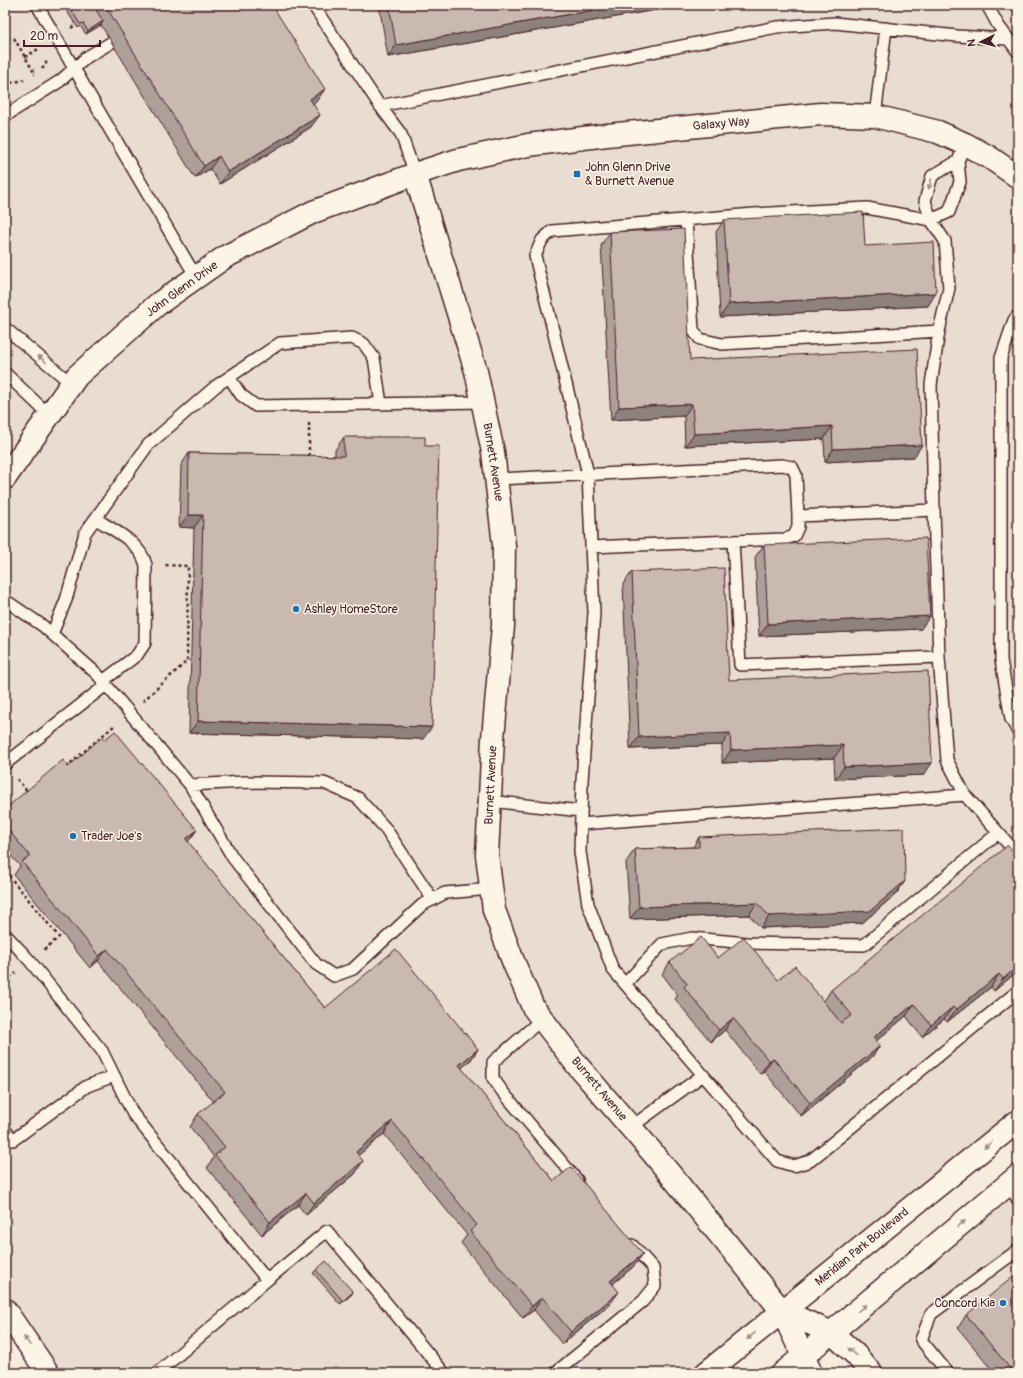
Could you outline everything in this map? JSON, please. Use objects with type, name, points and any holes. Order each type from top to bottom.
[{"type":"street","name":"Galaxy Way","points":[[415,174],[458,160],[528,145],[607,135],[820,114],[875,116],[938,132],[962,153],[989,157],[1018,177]]},
{"type":"street","name":"John Glenn Drive","points":[[5,478],[77,376],[158,304],[225,257],[313,212],[415,174]]},
{"type":"street","name":"Burnett Avenue","points":[[415,174],[476,371],[493,452],[504,545],[503,626],[493,738],[487,855],[494,910],[532,1006],[577,1065],[631,1127],[782,1311],[808,1365]]},
{"type":"street","name":"Meridian Park Boulevard","points":[[706,1373],[1018,1121]]},
{"type":"street","points":[[783,1373],[808,1365],[832,1333],[1015,1187]]},
{"type":"street","points":[[5,1310],[48,1373]]},
{"type":"street","name":"Burnett Avenue","points":[[782,1311],[832,1333],[855,1354],[871,1373]]},
{"type":"lane","points":[[37,5],[196,277]]},
{"type":"lane","points":[[313,5],[380,106],[401,134],[415,174]]},
{"type":"lane","points":[[322,18],[325,5]]},
{"type":"lane","points":[[987,5],[998,25],[1018,52]]},
{"type":"lane","points":[[380,106],[777,27],[835,23],[957,36],[1008,39]]},
{"type":"lane","points":[[875,116],[886,28]]},
{"type":"lane","points":[[5,116],[60,82],[87,57],[112,42]]},
{"type":"lane","points":[[962,153],[932,176],[925,201],[930,220],[945,241],[949,288],[939,331],[931,385],[939,657],[947,760],[965,795],[1018,855]]},
{"type":"lane","points":[[962,153],[960,182],[949,212],[930,220],[867,208],[754,214],[552,232],[542,240],[535,256],[588,474],[594,613],[581,811],[580,852],[588,904],[613,970],[777,1161],[794,1166],[810,1161],[1018,991]]},
{"type":"lane","points":[[686,220],[693,330],[700,339],[722,344],[939,331]]},
{"type":"lane","points":[[1018,315],[1014,320],[1001,358],[1001,660],[1011,719],[1018,732]]},
{"type":"lane","points":[[5,328],[72,384]]},
{"type":"lane","points":[[52,634],[66,600],[85,533],[148,445],[216,386],[280,343],[352,338],[364,344],[374,358],[381,404]]},
{"type":"lane","points":[[5,373],[49,415]]},
{"type":"lane","points":[[229,377],[242,395],[256,406],[483,402]]},
{"type":"lane","points":[[496,479],[782,465],[792,467],[796,475],[798,527],[794,536],[785,539],[591,547]]},
{"type":"lane","points":[[798,516],[934,510]]},
{"type":"lane","points":[[5,764],[137,655],[145,643],[146,565],[144,556],[130,540],[96,519]]},
{"type":"lane","points":[[733,541],[740,665],[939,657]]},
{"type":"lane","points":[[5,600],[43,626],[97,674],[190,785],[233,858],[316,964],[334,976],[353,969],[422,905],[445,893],[491,889]]},
{"type":"lane","points":[[190,785],[245,782],[324,783],[358,798],[386,829],[433,900]]},
{"type":"lane","points":[[581,824],[965,795]]},
{"type":"lane","points":[[490,801],[581,811]]},
{"type":"lane","points":[[625,984],[662,944],[692,938],[747,943],[864,946],[998,833]]},
{"type":"lane","points":[[5,934],[30,961],[102,1051],[133,1114],[267,1280]]},
{"type":"lane","points":[[542,1019],[493,1062],[493,1078],[502,1091],[582,1186]]},
{"type":"lane","points":[[631,1127],[703,1075]]},
{"type":"lane","points":[[5,1130],[13,1140],[86,1086],[114,1076]]},
{"type":"lane","points":[[157,1373],[267,1280],[327,1232],[444,1373]]},
{"type":"lane","points":[[555,1373],[643,1301],[655,1286],[653,1268],[627,1239]]},
{"type":"lane","points":[[948,1373],[921,1340],[931,1314],[1018,1250]]},
{"type":"path","points":[[14,38],[35,74]]},
{"type":"path","points":[[41,47],[44,51]]},
{"type":"path","points":[[5,84],[24,80],[41,70],[46,64],[46,55]]},
{"type":"path","points":[[308,406],[309,460]]},
{"type":"path","points":[[188,566],[193,566]]},
{"type":"path","points":[[14,775],[32,796]]},
{"type":"path","points":[[5,871],[59,937],[5,981]]},
{"type":"shaded area","points":[[5,5],[1018,5],[1018,1121],[706,1373],[48,1373],[5,1310]]},
{"type":"shaded area","points":[[1018,1176],[1018,1373],[871,1373],[832,1333]]},
{"type":"building","points":[[93,5],[103,21],[88,31],[83,23],[80,24],[69,6]]},
{"type":"building","points":[[105,5],[272,5],[325,89],[310,99],[320,115],[228,172],[219,156],[204,166]]},
{"type":"building","points":[[389,5],[622,5],[396,45]]},
{"type":"building","points":[[863,212],[865,246],[934,242],[936,293],[729,304],[724,220]]},
{"type":"building","points":[[684,229],[690,360],[917,349],[922,445],[833,449],[832,426],[694,434],[692,404],[619,407],[610,232]]},
{"type":"building","points":[[344,437],[425,437],[425,446],[439,446],[432,727],[198,721],[203,515],[188,515],[189,453],[344,456]]},
{"type":"building","points":[[926,538],[930,616],[768,624],[764,545]]},
{"type":"building","points":[[724,568],[729,680],[928,671],[932,763],[844,767],[843,745],[731,750],[730,733],[639,737],[632,572]]},
{"type":"building","points":[[115,731],[197,830],[186,839],[325,1008],[396,949],[478,1049],[459,1065],[554,1181],[571,1167],[643,1254],[610,1281],[619,1292],[571,1332],[542,1297],[532,1306],[470,1231],[477,1225],[392,1121],[356,1152],[363,1161],[314,1203],[306,1193],[270,1222],[215,1155],[225,1147],[198,1114],[225,1092],[107,949],[99,956],[22,862],[30,856],[5,826],[5,809],[63,760],[68,767],[102,737],[104,740]]},
{"type":"building","points":[[904,828],[905,881],[870,911],[769,916],[757,903],[639,907],[635,849],[699,847],[699,837]]},
{"type":"building","points":[[1008,845],[1018,857],[1018,966],[1003,979],[999,974],[956,1010],[953,1007],[931,1025],[914,1004],[873,1038],[880,1046],[810,1103],[773,1058],[769,1061],[733,1018],[719,1030],[684,987],[687,984],[670,962],[701,937],[718,958],[744,937],[778,980],[795,966],[841,1023],[852,1015],[831,990]]},
{"type":"building","points":[[326,1261],[353,1292],[343,1301],[316,1270]]},
{"type":"building","name":"Concord Kia","points":[[1018,1273],[1018,1373],[1014,1373],[966,1315]]},
{"type":"place","name":"John Glenn Drive & Burnett Avenue","points":[[577,174]]},
{"type":"place","name":"Ashley HomeStore","points":[[296,609]]},
{"type":"place","name":"Trader Joe's","points":[[73,836]]},
{"type":"place","name":"Concord Kia","points":[[1003,1303]]}]
